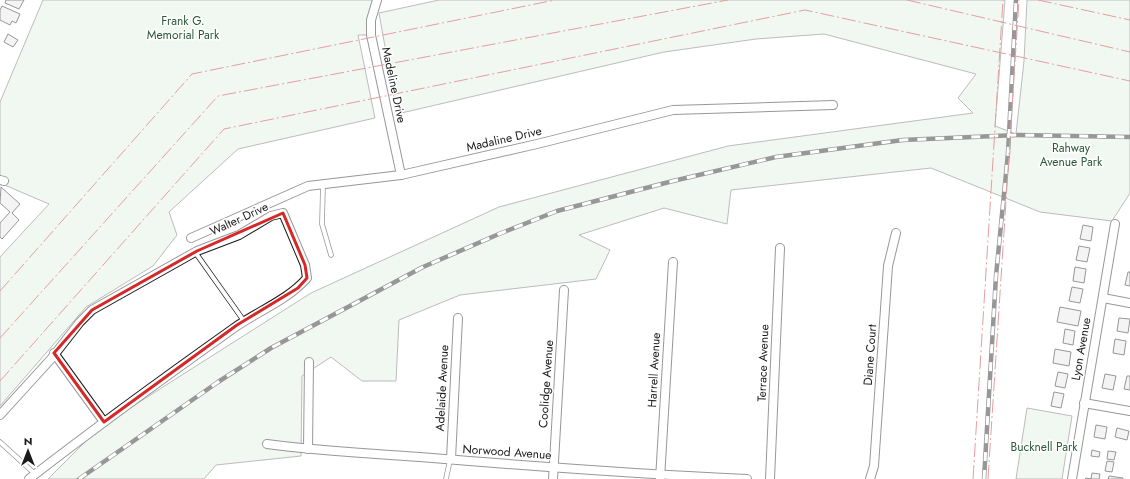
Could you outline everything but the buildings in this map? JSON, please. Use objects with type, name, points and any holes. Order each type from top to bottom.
[{"type":"street","name":"Madeline Drive","points":[[377,0],[371,20],[371,35],[401,175]]},
{"type":"street","name":"Madaline Drive","points":[[191,238],[308,186],[401,175],[537,144],[673,110],[833,105]]},
{"type":"street","name":"Walter Drive","points":[[0,415],[92,310],[195,252],[240,235],[271,216],[283,213],[305,264],[307,278],[298,288],[244,321],[32,476]]},
{"type":"street","name":"Lyon Avenue","points":[[1072,479],[1115,224]]},
{"type":"street","name":"Diane Court","points":[[870,479],[874,466],[888,266],[896,233]]},
{"type":"street","name":"Terrace Avenue","points":[[770,479],[780,248]]},
{"type":"street","name":"Harrell Avenue","points":[[660,477],[673,262]]},
{"type":"street","name":"Coolidge Avenue","points":[[553,479],[564,290]]},
{"type":"street","points":[[1103,298],[1130,302]]},
{"type":"street","name":"Adelaide Avenue","points":[[451,459],[458,318]]},
{"type":"street","points":[[54,353],[104,422]]},
{"type":"street","points":[[308,449],[309,362]]},
{"type":"street","points":[[1084,403],[1130,411]]},
{"type":"street","name":"Norwood Avenue","points":[[266,444],[308,449],[553,467],[660,477],[747,479]]},
{"type":"lane","points":[[323,184],[322,224],[331,255]]},
{"type":"lane","points":[[195,252],[244,321]]},
{"type":"lane","points":[[0,442],[32,476]]},
{"type":"lane","points":[[446,479],[451,459]]},
{"type":"highlighted area","points":[[283,213],[305,265],[307,278],[298,288],[237,325],[104,422],[54,353],[92,310],[197,251]]},
{"type":"green space","name":"Frank G. Memorial Park","points":[[43,0],[380,0],[371,35],[358,35],[375,118],[238,149],[169,212],[177,235],[153,266],[86,307],[0,406],[0,257],[49,204],[0,183],[0,102]]},
{"type":"green space","name":"Rahway Avenue Park","points":[[439,0],[1005,0],[995,126],[1016,134],[1024,61],[1027,0],[1130,0],[1130,193],[1112,221],[1040,212],[931,168],[731,190],[727,224],[664,208],[579,235],[610,250],[596,279],[460,295],[399,320],[396,381],[362,381],[331,357],[302,376],[301,456],[216,465],[204,479],[48,479],[100,427],[311,293],[499,207],[728,146],[973,113],[958,98],[976,74],[824,34],[756,39],[664,52],[397,114],[379,13]]},
{"type":"green space","name":"Bucknell Park","points":[[1027,408],[1072,416],[1062,479],[1016,479]]},
{"type":"railway","points":[[984,479],[996,276],[1008,153],[1016,0]]},
{"type":"railway","points":[[79,479],[218,382],[271,348],[423,267],[557,211],[673,181],[776,157],[903,140],[1018,135],[1130,137]]},
{"type":"power","points":[[0,291],[192,74],[555,0]]},
{"type":"power","points":[[0,338],[218,96],[728,0]]},
{"type":"power","points":[[907,0],[1130,52]]},
{"type":"power","points":[[973,479],[1003,0]]},
{"type":"power","points":[[988,479],[1019,0]]},
{"type":"power","points":[[1038,0],[1130,20]]},
{"type":"power","points":[[0,381],[224,129],[805,10],[1130,81]]}]
